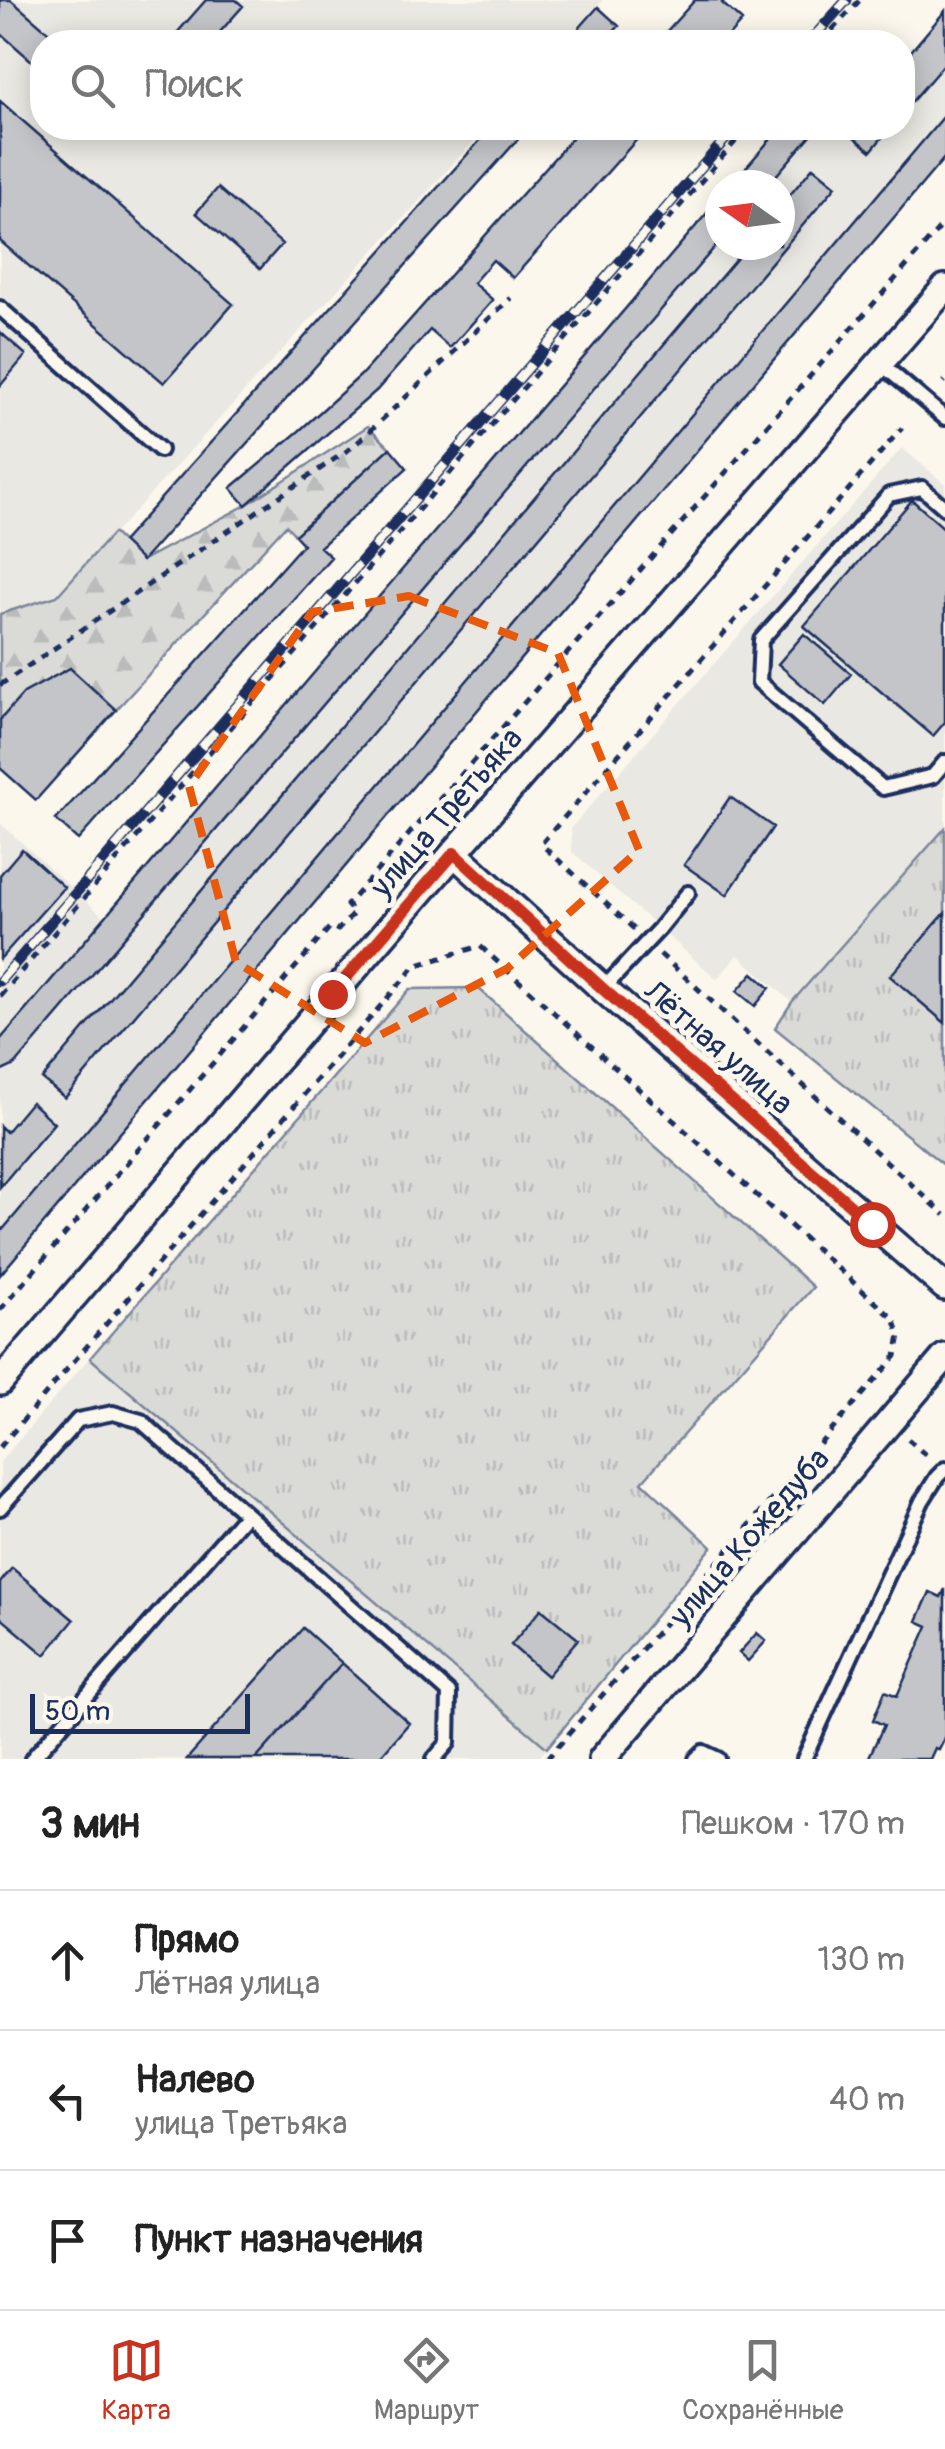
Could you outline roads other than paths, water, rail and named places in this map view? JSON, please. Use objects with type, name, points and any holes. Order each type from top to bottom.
[{"type":"street","name":"улица Третьяка","points":[[0,1382],[945,288]]},
{"type":"street","name":"Лётная улица","points":[[454,853],[603,989],[945,1287]]},
{"type":"street","name":"улица Кожедуба","points":[[602,1759],[945,1357]]},
{"type":"lane","points":[[0,308],[160,450]]},
{"type":"lane","points":[[880,363],[945,418]]},
{"type":"lane","points":[[945,508],[922,488],[889,495],[761,640],[759,682],[883,788],[933,776],[945,762]]},
{"type":"lane","points":[[603,989],[688,893]]},
{"type":"lane","points":[[0,1508],[78,1420],[113,1413],[140,1420],[449,1693],[448,1743],[434,1759]]},
{"type":"lane","points":[[804,1759],[922,1501],[945,1469]]},
{"type":"lane","points":[[32,1759],[246,1514]]},
{"type":"lane","points":[[696,1759],[702,1752],[718,1759]]},
{"type":"railway","points":[[820,30],[847,0]]},
{"type":"railway","points":[[0,981],[725,140]]}]
